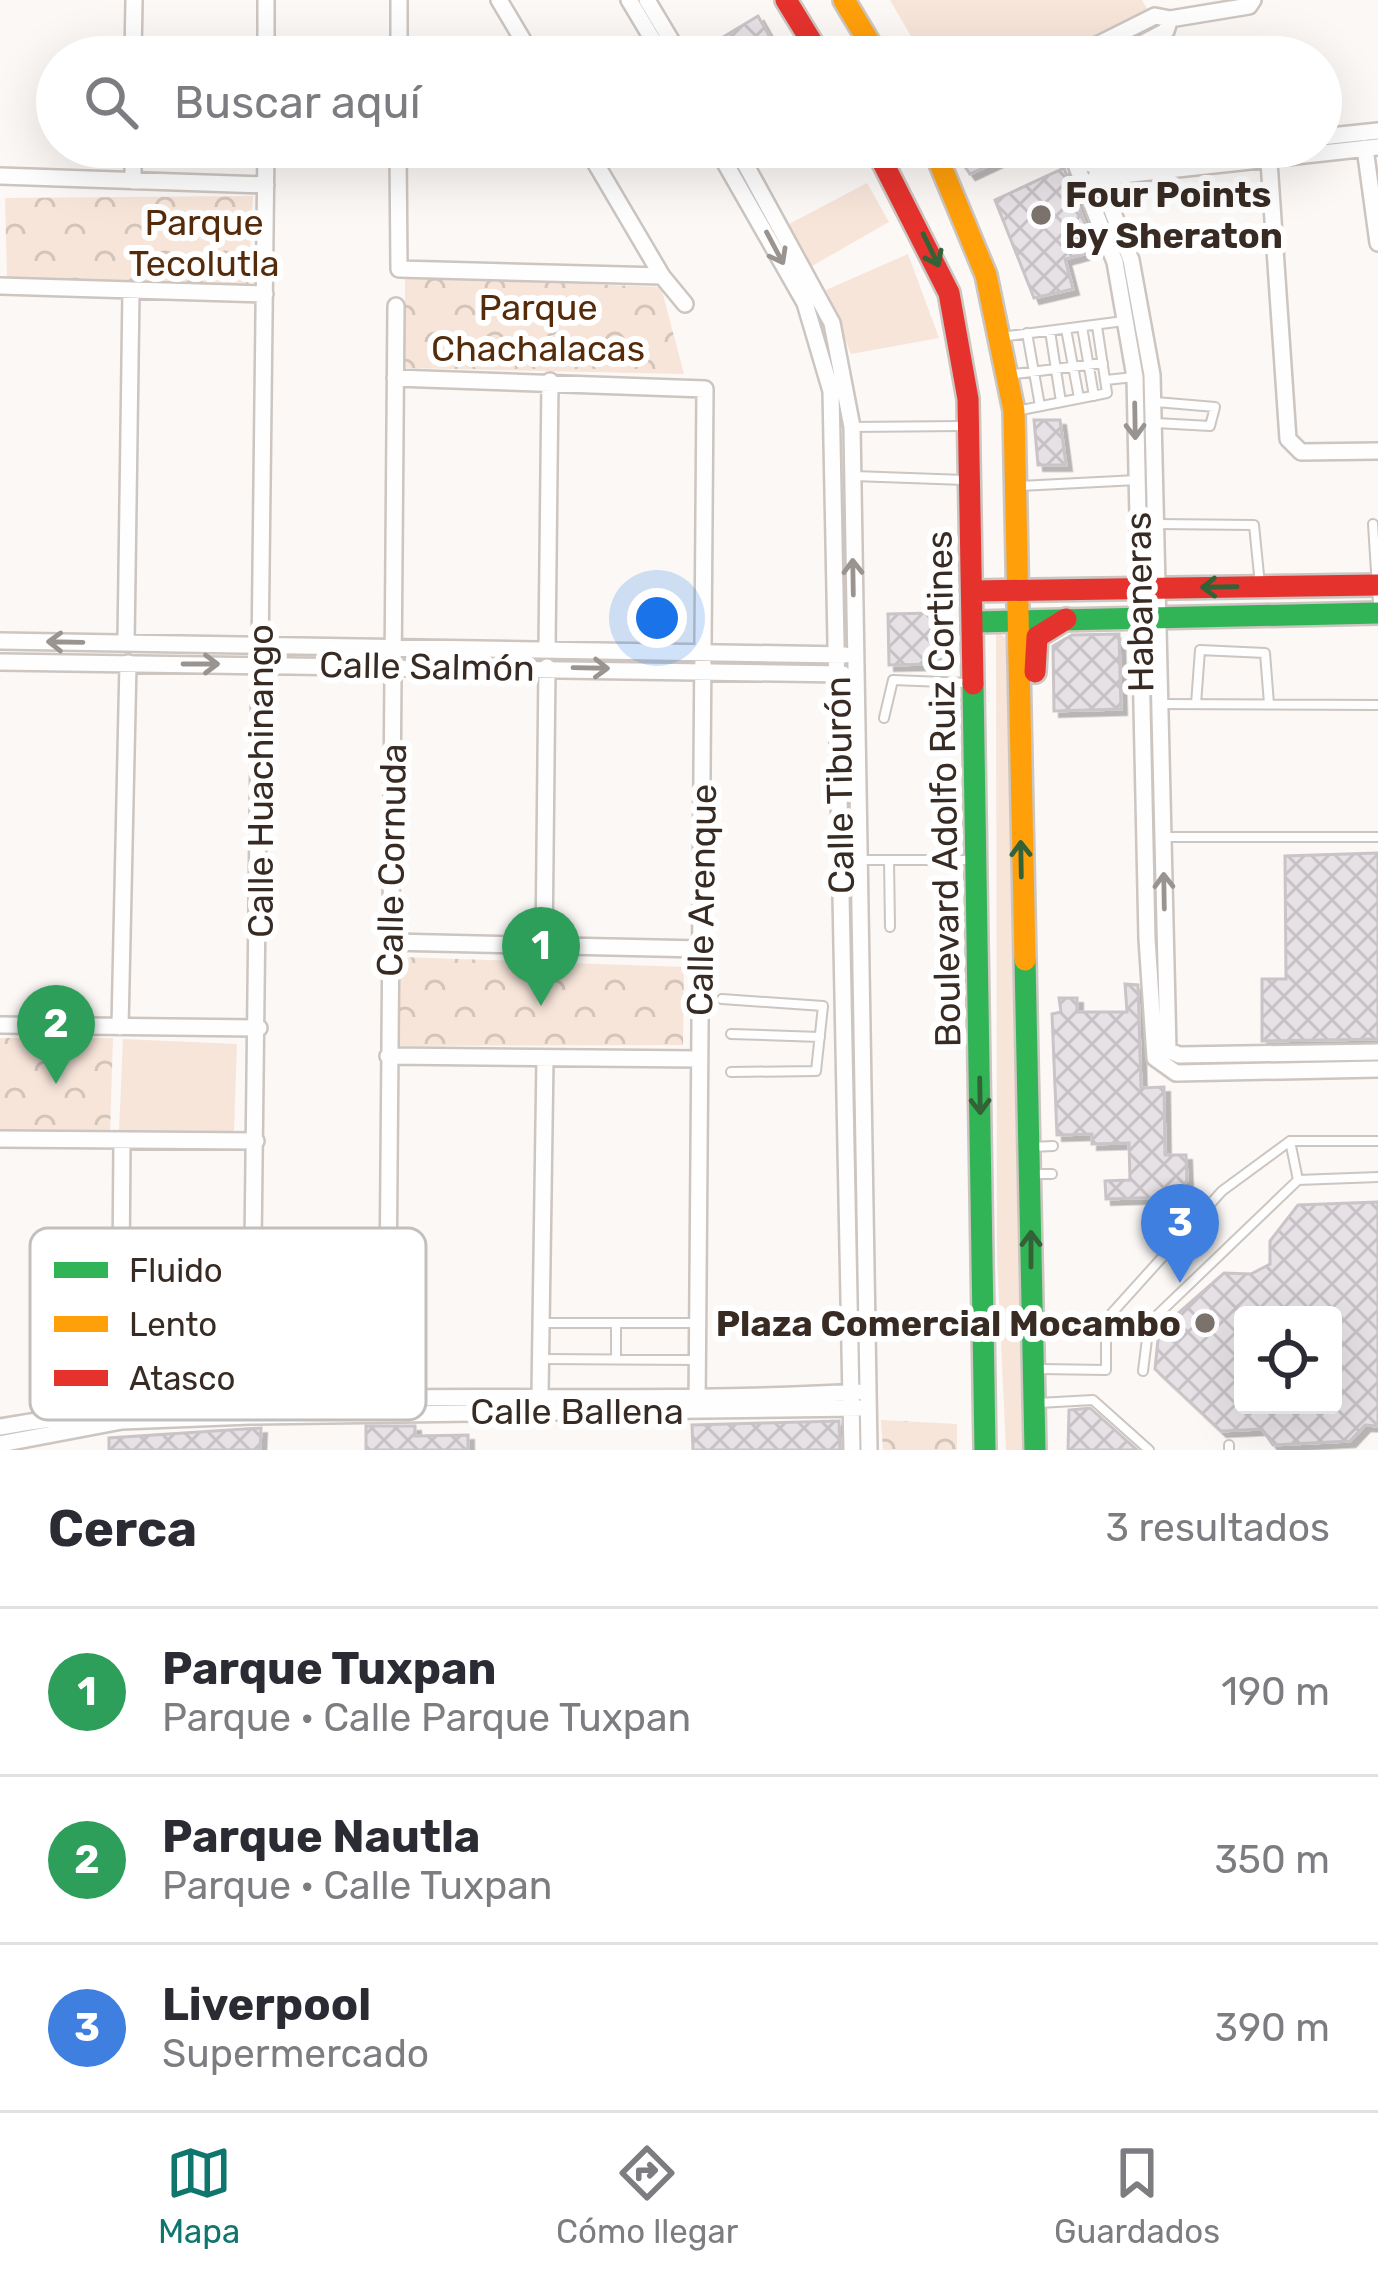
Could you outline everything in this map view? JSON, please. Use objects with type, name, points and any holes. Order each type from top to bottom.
[{"type":"main road","points":[[787,0],[808,36]]},
{"type":"main road","points":[[844,0],[865,36]]},
{"type":"main road","name":"Boulevard Adolfo Ruiz Cortines","points":[[886,168],[949,293],[969,426],[985,1450]]},
{"type":"main road","name":"Boulevard Adolfo Ruiz Cortines","points":[[945,168],[974,235],[1004,336],[1014,411],[1019,486],[1020,811],[1041,1146],[1032,1369],[1035,1450]]},
{"type":"main road","points":[[974,592],[1378,585]]},
{"type":"main road","points":[[975,622],[1378,613]]},
{"type":"main road","points":[[1020,811],[1035,704],[1035,646],[1045,628],[1066,619]]},
{"type":"street","points":[[133,36],[134,0]]},
{"type":"street","points":[[266,0],[266,36]]},
{"type":"street","points":[[399,0],[399,36]]},
{"type":"street","points":[[500,0],[521,36]]},
{"type":"street","points":[[629,0],[650,36]]},
{"type":"street","points":[[647,0],[668,36]]},
{"type":"street","points":[[1158,0],[1170,19]]},
{"type":"street","points":[[1115,36],[1155,16],[1170,19],[1249,6],[1253,0]]},
{"type":"street","points":[[1157,36],[1166,31],[1170,19]]},
{"type":"street","points":[[1342,134],[1378,130]]},
{"type":"street","points":[[1371,147],[1378,243]]},
{"type":"street","points":[[133,168],[133,181]]},
{"type":"street","name":"Calle Huachinango","points":[[254,1228],[266,168]]},
{"type":"street","points":[[398,168],[399,269],[662,276]]},
{"type":"street","points":[[598,168],[662,276],[685,304]]},
{"type":"street","name":"Calle Tiburón","points":[[728,168],[805,303],[829,377],[860,860],[854,1026]]},
{"type":"street","name":"Calle Tiburón","points":[[747,168],[832,323],[851,427],[853,476],[845,655]]},
{"type":"street","name":"Habaneras","points":[[1088,168],[1131,260],[1143,376],[1137,480],[1148,618],[1139,939],[1152,1048],[1164,1058]]},
{"type":"street","name":"Habaneras","points":[[1091,168],[1125,320],[1154,401],[1155,524],[1147,588]]},
{"type":"street","points":[[1091,171],[1109,168]]},
{"type":"street","points":[[1091,171],[1121,168]]},
{"type":"street","points":[[1270,168],[1292,448],[1378,451]]},
{"type":"street","points":[[0,176],[266,185]]},
{"type":"street","points":[[0,286],[265,294]]},
{"type":"street","points":[[126,643],[131,291]]},
{"type":"street","name":"Calle Cornuda","points":[[388,1228],[396,306]]},
{"type":"street","points":[[394,378],[550,381],[547,649]]},
{"type":"street","name":"Calle Arenque","points":[[550,381],[706,389],[696,1402]]},
{"type":"street","name":"Habaneras","points":[[1148,618],[1160,704],[1164,1058]]},
{"type":"street","name":"Calle Salmón","points":[[0,641],[260,645],[547,668],[845,655]]},
{"type":"street","name":"Calle Salmón","points":[[0,662],[260,664],[547,649],[846,674]]},
{"type":"street","points":[[120,1027],[128,663]]},
{"type":"street","points":[[544,946],[547,668]]},
{"type":"street","name":"Calle Tiburón","points":[[846,674],[858,1245],[859,1400],[852,1450]]},
{"type":"street","points":[[1143,776],[1162,776]]},
{"type":"street","points":[[391,942],[701,950]]},
{"type":"street","points":[[0,1025],[259,1028]]},
{"type":"street","points":[[1300,1062],[1378,1052]]},
{"type":"street","points":[[1164,1058],[1180,1055],[1378,1069]]},
{"type":"street","points":[[388,1056],[699,1060]]},
{"type":"street","points":[[540,1394],[545,1058]]},
{"type":"street","points":[[0,1139],[256,1141]]},
{"type":"street","points":[[121,1228],[122,1140]]},
{"type":"street","name":"Calle Ballena","points":[[426,1402],[540,1394],[696,1402]]},
{"type":"street","name":"Calle Tiburón","points":[[859,1400],[869,1450]]},
{"type":"street","name":"Calle Ballena","points":[[426,1405],[859,1400]]},
{"type":"street","name":"Calle Ballena","points":[[0,1427],[42,1420]]},
{"type":"street","name":"Calle Ballena","points":[[0,1444],[132,1420]]},
{"type":"lane","points":[[1004,336],[1125,320]]},
{"type":"lane","points":[[1014,411],[1107,393],[1097,326]]},
{"type":"lane","points":[[1082,327],[1094,396]]},
{"type":"lane","points":[[1066,329],[1079,398]]},
{"type":"lane","points":[[1050,331],[1061,401]]},
{"type":"lane","points":[[1027,333],[1040,406]]},
{"type":"lane","points":[[1010,374],[1103,363]]},
{"type":"lane","points":[[1106,380],[1143,376]]},
{"type":"lane","points":[[1154,401],[1215,407],[1210,426],[1154,423]]},
{"type":"lane","points":[[851,427],[969,426]]},
{"type":"lane","points":[[853,476],[972,481]]},
{"type":"lane","points":[[1019,486],[1137,480]]},
{"type":"lane","points":[[1155,524],[1254,525],[1260,586]]},
{"type":"lane","points":[[1373,524],[1378,603]]},
{"type":"lane","points":[[1196,704],[1197,651],[1233,650],[1264,652],[1268,704]]},
{"type":"lane","points":[[884,718],[892,680],[975,683]]},
{"type":"lane","points":[[1160,704],[1378,705]]},
{"type":"lane","points":[[1145,836],[1378,837]]},
{"type":"lane","points":[[860,860],[977,860]]},
{"type":"lane","points":[[889,860],[890,927]]},
{"type":"lane","points":[[1139,939],[1165,939]]},
{"type":"lane","points":[[722,999],[818,1003],[821,1025],[814,1072],[731,1072]]},
{"type":"lane","points":[[821,1025],[854,1026]]},
{"type":"lane","points":[[731,1034],[820,1036]]},
{"type":"lane","points":[[1032,1369],[1106,1370],[1106,1326],[1112,1313],[1222,1191],[1290,1141],[1378,1141]]},
{"type":"lane","points":[[1290,1141],[1298,1180]]},
{"type":"lane","points":[[1143,1371],[1149,1322],[1298,1180],[1378,1177]]},
{"type":"lane","points":[[541,1323],[697,1323]]},
{"type":"lane","points":[[616,1323],[616,1359]]},
{"type":"lane","points":[[540,1359],[697,1360]]},
{"type":"lane","points":[[1034,1403],[1094,1400],[1149,1450]]},
{"type":"green space","points":[[890,0],[1142,0],[1147,9],[1095,36],[911,36]]},
{"type":"green space","points":[[867,183],[889,222],[812,266],[789,224]]},
{"type":"green space","name":"Parque Tecolutla","points":[[253,196],[248,293],[7,277],[5,198]]},
{"type":"green space","points":[[908,254],[939,338],[851,354],[826,290]]},
{"type":"green space","name":"Parque Chachalacas","points":[[405,277],[661,287],[684,374],[405,368]]},
{"type":"green space","points":[[996,631],[1006,638],[1022,1450],[1006,1450],[997,1256]]},
{"type":"green space","points":[[400,957],[684,967],[683,1045],[397,1046]]},
{"type":"green space","points":[[0,1038],[113,1038],[110,1133],[0,1130]]},
{"type":"green space","points":[[123,1039],[237,1044],[234,1131],[119,1131]]},
{"type":"green space","points":[[881,1420],[957,1424],[957,1450],[883,1450]]},
{"type":"building","points":[[758,16],[769,36],[725,36]]},
{"type":"building","name":"Four Points by Sheraton","points":[[1064,168],[1095,251],[1065,259],[1073,289],[1034,298],[995,200]]},
{"type":"building","points":[[1034,420],[1060,420],[1066,465],[1038,465]]},
{"type":"building","points":[[934,613],[935,664],[889,665],[888,614]]},
{"type":"building","points":[[1119,634],[1121,709],[1054,711],[1053,646],[1072,635]]},
{"type":"building","points":[[1378,853],[1378,1039],[1262,1041],[1262,979],[1286,979],[1285,856]]},
{"type":"building","points":[[1125,984],[1138,985],[1141,1088],[1164,1087],[1165,1155],[1186,1155],[1187,1181],[1171,1197],[1106,1199],[1105,1181],[1130,1180],[1129,1143],[1092,1144],[1092,1134],[1057,1135],[1052,1014],[1061,1012],[1059,998],[1077,998],[1077,1012],[1127,1012]]},
{"type":"building","name":"Plaza Comercial Mocambo","points":[[1378,1202],[1378,1426],[1365,1425],[1350,1441],[1273,1445],[1262,1429],[1221,1431],[1155,1369],[1159,1330],[1224,1273],[1251,1274],[1270,1264],[1270,1241],[1298,1205]]},
{"type":"building","points":[[1090,1408],[1137,1450],[1068,1450],[1069,1410]]},
{"type":"building","points":[[839,1421],[840,1450],[693,1450],[692,1425]]},
{"type":"building","points":[[366,1426],[415,1426],[415,1436],[468,1435],[468,1450],[366,1450]]},
{"type":"building","points":[[261,1428],[260,1450],[109,1450],[109,1438]]},
{"type":"traffic: fast","points":[[975,622],[1378,613]]},
{"type":"traffic: fast","points":[[973,684],[985,1450]]},
{"type":"traffic: fast","points":[[1025,960],[1035,1450]]},
{"type":"traffic: slow","points":[[844,0],[865,36]]},
{"type":"traffic: slow","points":[[942,168],[986,275],[1014,411],[1025,960]]},
{"type":"traffic: jam","points":[[786,0],[808,36]]},
{"type":"traffic: jam","points":[[886,168],[949,293],[968,399],[973,684]]},
{"type":"traffic: jam","points":[[974,591],[1378,585]]},
{"type":"traffic: jam","points":[[1035,672],[1037,637],[1066,619]]},
{"type":"place","name":"Four Points by Sheraton","points":[[1041,215]]},
{"type":"place","name":"Parque Tuxpan","points":[[541,1006]]},
{"type":"place","name":"Parque Nautla","points":[[56,1084]]},
{"type":"place","name":"Liverpool","points":[[1180,1283]]},
{"type":"place","name":"Plaza Comercial Mocambo","points":[[1205,1323]]}]
